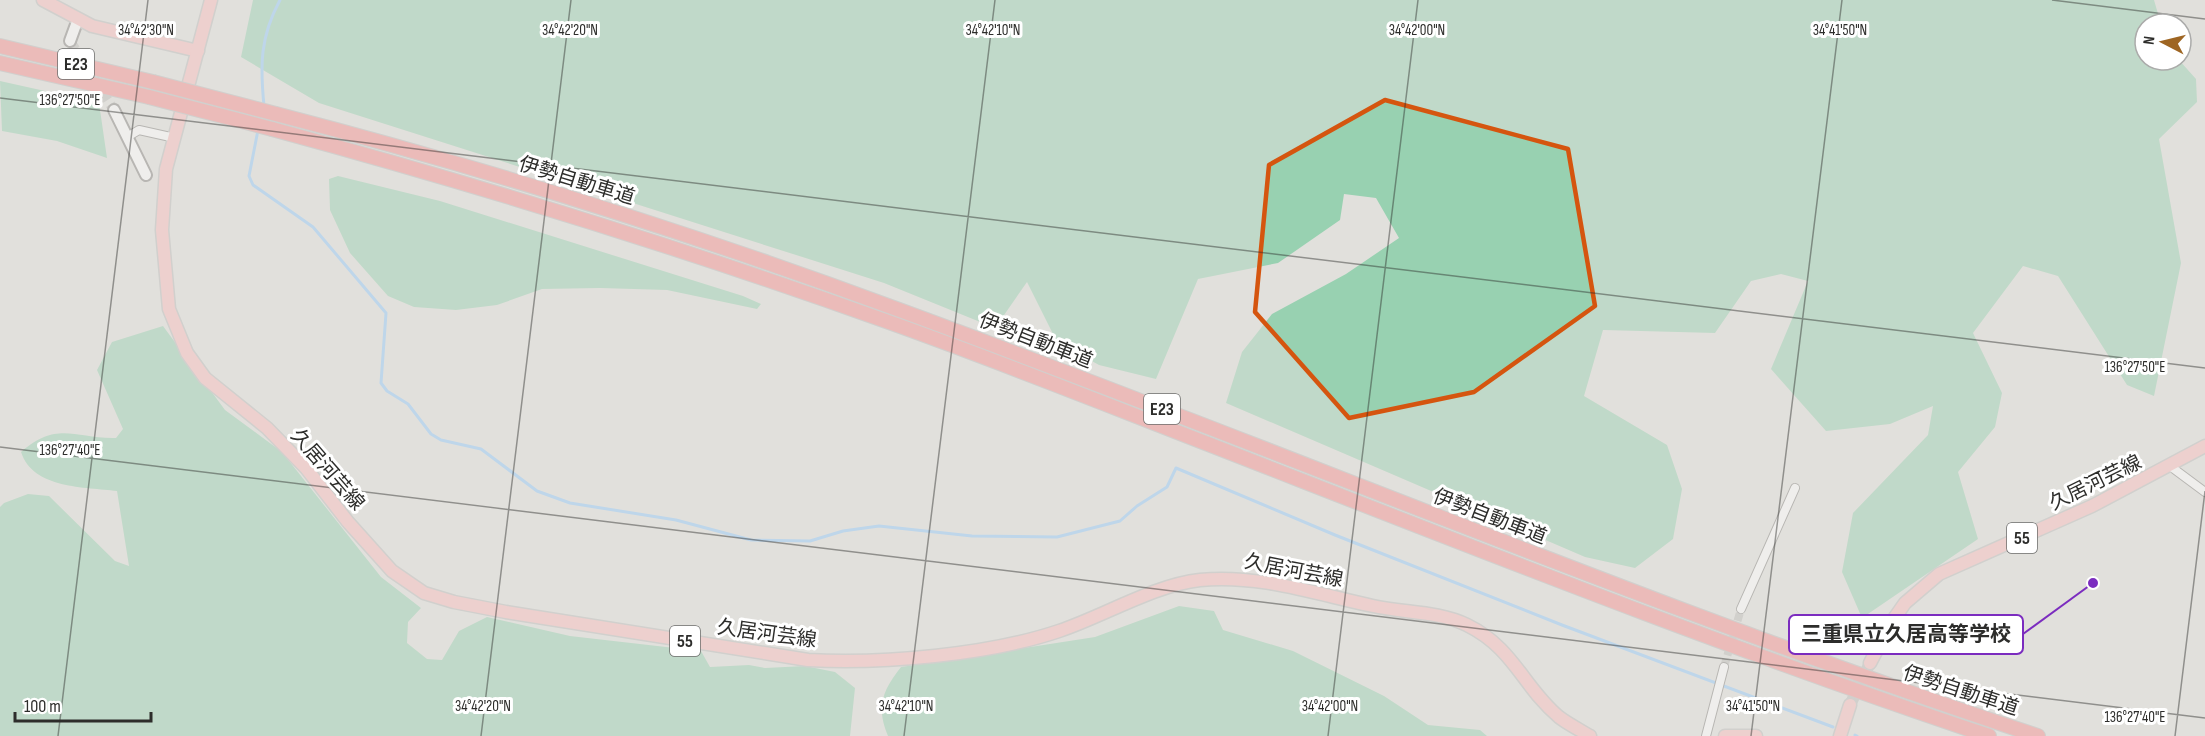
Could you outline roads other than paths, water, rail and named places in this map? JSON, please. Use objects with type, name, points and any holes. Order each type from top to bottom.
[{"type":"highway","name":"伊勢自動車道","points":[[0,46],[153,82],[426,153],[605,209],[889,306],[1670,607],[1872,681],[2038,736]]},
{"type":"highway","name":"伊勢自動車道","points":[[0,63],[149,97],[272,129],[422,170],[622,231],[885,321],[1664,621],[1866,695],[1989,736]]},
{"type":"main road","points":[[42,0],[92,26],[198,51]]},
{"type":"main road","name":"久居河芸線","points":[[211,0],[166,169],[163,202],[164,270],[169,309],[187,353],[206,378],[267,428],[306,468],[348,522],[392,571],[424,593],[454,602],[506,612],[808,660],[838,662],[884,660],[1008,644],[1094,619],[1178,585],[1228,578],[1257,580],[1386,609],[1438,616],[1466,624],[1502,647],[1558,716],[1590,736]]},
{"type":"main road","name":"久居河芸線","points":[[1870,663],[1891,622],[1905,603],[1939,574],[2092,506],[2205,446]]},
{"type":"main road","points":[[1840,736],[1850,705]]},
{"type":"main road","points":[[1725,736],[1756,736]]},
{"type":"street","points":[[70,41],[78,19]]},
{"type":"street","points":[[114,110],[146,175]]},
{"type":"street","points":[[127,136],[139,130],[175,138]]},
{"type":"street","points":[[2170,466],[2205,492]]},
{"type":"street","points":[[1742,609],[1795,488]]},
{"type":"street","points":[[1706,736],[1724,667]]},
{"type":"waterway","points":[[264,106],[263,52],[268,26],[280,0]]},
{"type":"waterway","points":[[258,130],[249,176],[253,185],[313,227],[386,313],[381,383],[387,391],[408,404],[431,434],[441,440],[481,449],[537,491],[570,503],[676,520],[751,540],[810,541],[843,531],[879,526],[972,536],[1057,537],[1120,521],[1137,506],[1167,487],[1176,468],[1335,535],[1562,625],[1833,727]]},
{"type":"tunnel","points":[[70,41],[114,110]]},
{"type":"tunnel","points":[[1724,667],[1741,609]]},
{"type":"tunnel","points":[[1850,705],[1870,663]]},
{"type":"place","name":"三重県立久居高等学校","points":[[2093,583]]}]
